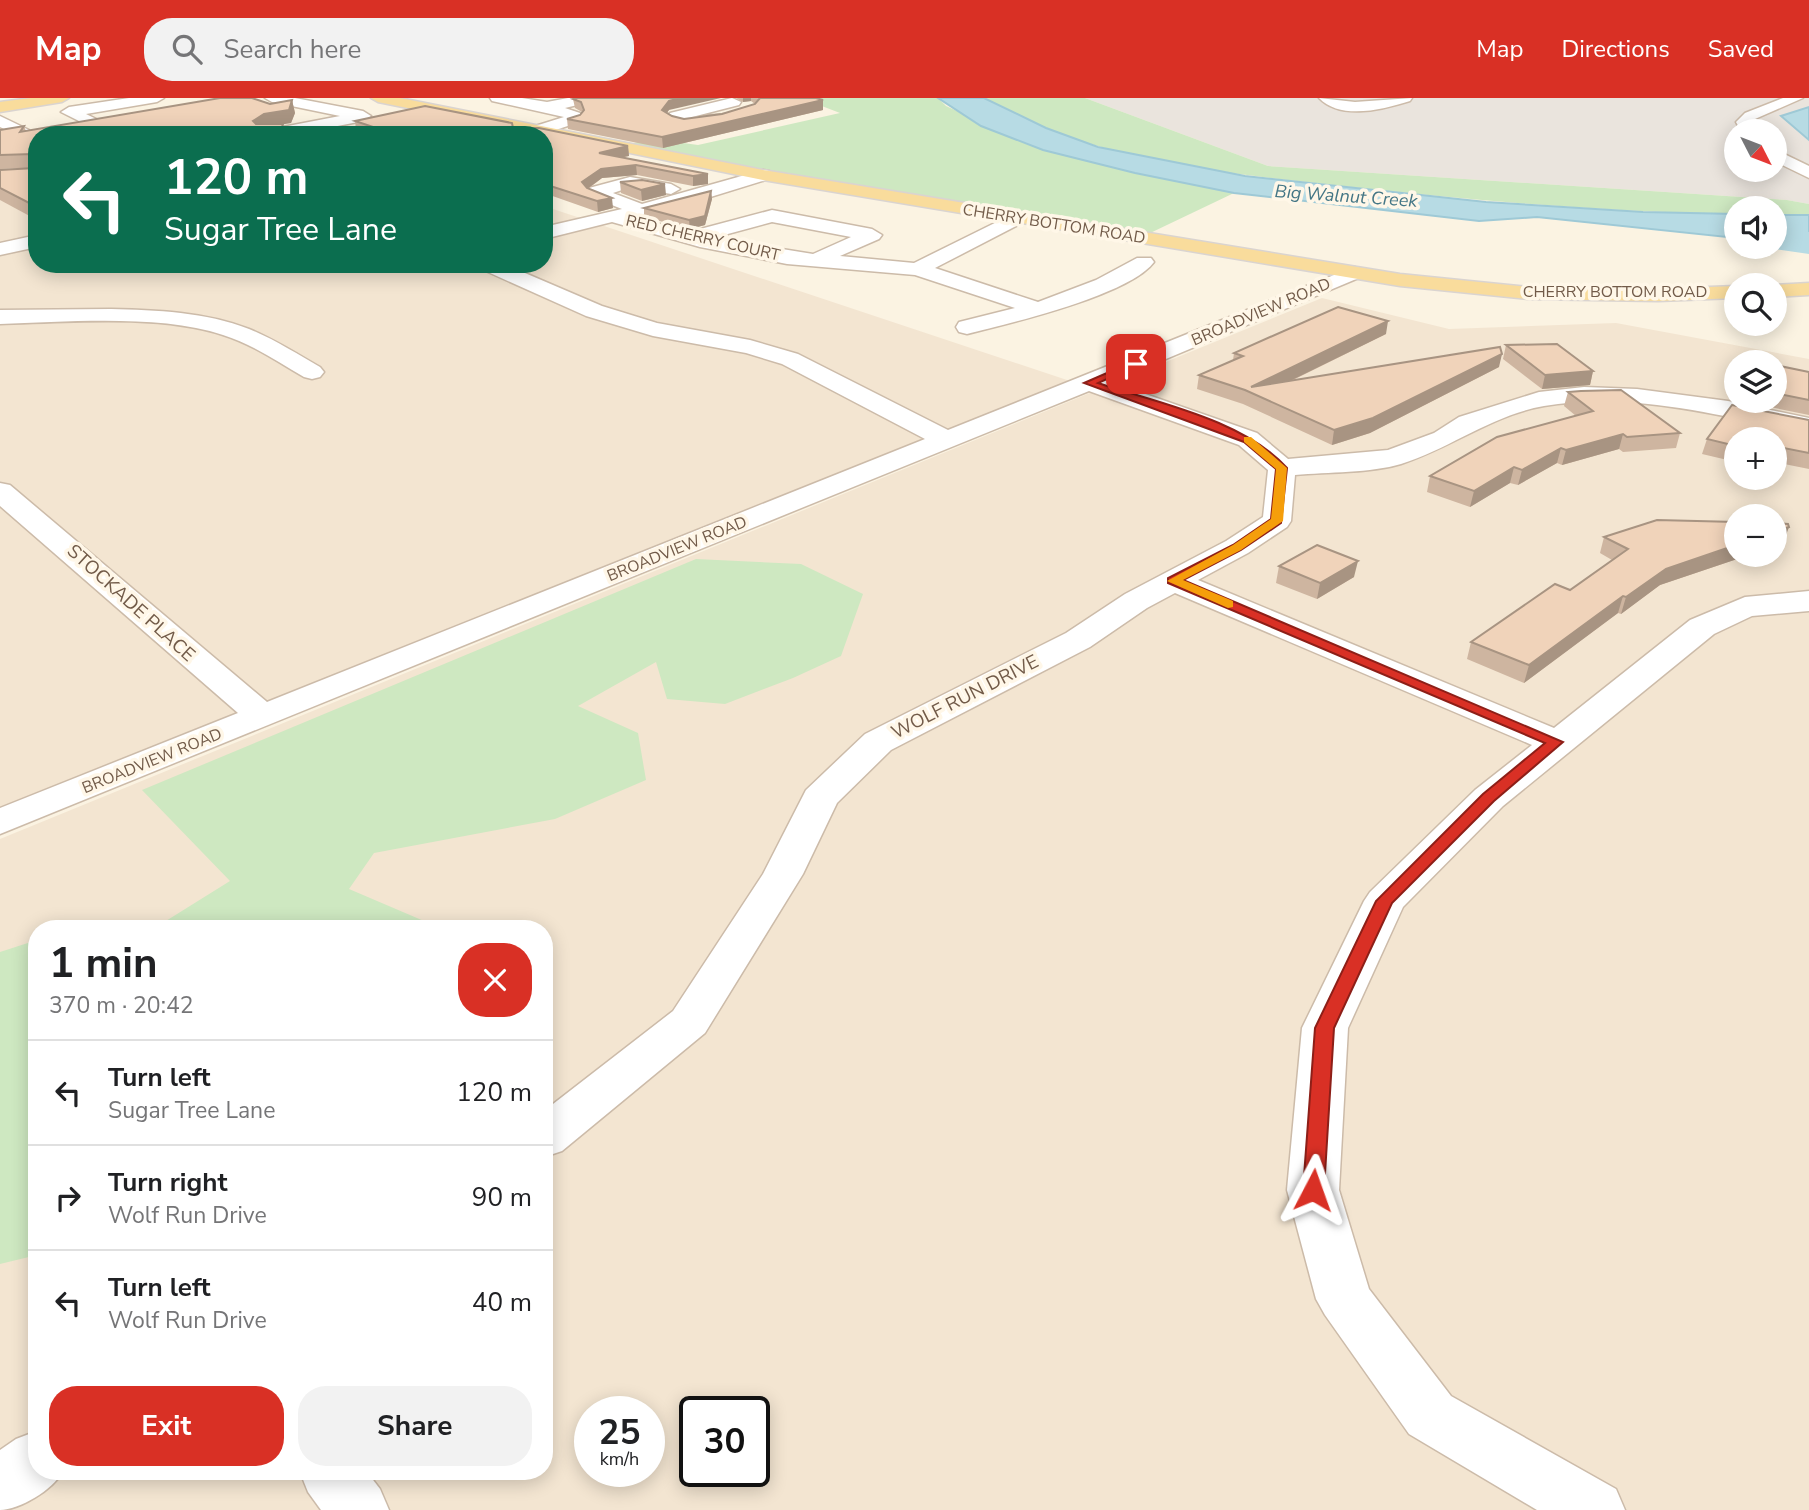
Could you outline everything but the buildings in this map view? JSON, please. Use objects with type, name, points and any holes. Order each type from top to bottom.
[{"type":"main road","points":[[0,107],[62,98]]},
{"type":"main road","name":"CHERRY BOTTOM ROAD","points":[[384,98],[505,126]]},
{"type":"main road","name":"CHERRY BOTTOM ROAD","points":[[553,136],[763,175],[1354,273],[1528,293],[1658,295],[1724,292]]},
{"type":"main road","points":[[1787,290],[1809,289]]},
{"type":"street","points":[[324,108],[384,98]]},
{"type":"street","points":[[497,98],[547,107],[575,116],[575,119],[551,126]]},
{"type":"street","points":[[547,107],[589,98]]},
{"type":"street","points":[[1326,98],[1342,104],[1366,106],[1381,106],[1405,98]]},
{"type":"street","points":[[1747,119],[1796,98]]},
{"type":"street","points":[[65,126],[162,104]]},
{"type":"street","points":[[100,126],[69,112],[162,104]]},
{"type":"street","points":[[267,104],[324,108],[363,116],[312,126]]},
{"type":"street","points":[[0,121],[23,133]]},
{"type":"street","points":[[0,137],[28,132]]},
{"type":"street","points":[[1787,160],[1809,173]]},
{"type":"street","points":[[553,231],[701,195],[763,175]]},
{"type":"street","points":[[642,210],[595,192],[622,183],[640,182],[701,195]]},
{"type":"street","points":[[690,238],[772,216],[872,235],[815,260]]},
{"type":"street","name":"RED CHERRY COURT","points":[[614,217],[690,238],[787,258],[917,269],[1036,308]]},
{"type":"street","points":[[917,269],[1017,218]]},
{"type":"street","points":[[739,249],[824,226]]},
{"type":"street","points":[[4,246],[28,242]]},
{"type":"street","points":[[967,327],[1036,308],[1110,282],[1144,262]]},
{"type":"street","points":[[507,273],[594,311],[653,328],[750,347],[790,359],[916,426],[947,439]]},
{"type":"street","name":"BROADVIEW ROAD","points":[[0,822],[1089,383],[1354,273]]},
{"type":"street","points":[[0,317],[132,316],[222,327],[272,349],[312,372]]},
{"type":"street","points":[[1089,383],[1248,439],[1282,468],[1392,458],[1443,439],[1468,422],[1539,399],[1584,394],[1637,396],[1728,409],[1809,426]]},
{"type":"street","name":"WOLF RUN DRIVE","points":[[553,1131],[689,1022],[783,874],[820,798],[878,742],[1078,640],[1277,521],[1282,468]]},
{"type":"street","name":"STOCKADE PLACE","points":[[0,491],[262,716]]},
{"type":"street","points":[[1173,581],[1556,742]]},
{"type":"street","points":[[1594,1510],[1430,1415],[1344,1299],[1313,1190],[1325,1028],[1385,901],[1489,798],[1702,627],[1745,607],[1809,601]]},
{"type":"street","points":[[0,1486],[28,1466]]},
{"type":"street","points":[[336,1480],[358,1510]]},
{"type":"shaded area","points":[[1085,98],[1809,98],[1809,204],[1787,200],[1787,196],[1726,196],[1268,166]]},
{"type":"shaded area","points":[[28,186],[28,273],[553,273],[553,209],[1073,382],[0,809],[0,190]]},
{"type":"shaded area","points":[[1322,298],[1449,329],[1616,323],[1761,350],[1724,350],[1724,413],[1787,413],[1787,355],[1809,359],[1809,1510],[0,1510],[0,839]]},
{"type":"green space","points":[[801,98],[938,98],[946,106],[1043,150],[1135,173],[1234,193],[1146,235],[836,184],[628,144],[654,139],[698,145],[840,113]]},
{"type":"green space","points":[[984,98],[1085,98],[1268,166],[1726,196],[1724,214],[1543,205],[1209,170],[1116,151],[1026,120]]},
{"type":"green space","points":[[1787,200],[1809,204],[1809,215],[1787,215]]},
{"type":"green space","points":[[696,559],[801,564],[863,594],[841,656],[793,678],[725,704],[667,699],[656,662],[578,706],[638,733],[646,780],[555,819],[374,853],[349,889],[422,920],[167,920],[230,881],[142,790]]},
{"type":"green space","points":[[28,943],[28,1257],[0,1264],[0,952]]},
{"type":"water","points":[[938,98],[984,98],[1046,128],[1098,147],[1245,176],[1486,202],[1643,212],[1724,214],[1724,237],[1537,217],[1479,221],[1234,193],[1135,173],[1043,150],[981,126]]},
{"type":"water","points":[[1809,107],[1809,140],[1787,119],[1781,116]]},
{"type":"water","points":[[1787,215],[1809,215],[1809,238],[1787,238]]},
{"type":"waterway","name":"Big Walnut Creek","points":[[1787,240],[1809,243]]},
{"type":"slow traffic","points":[[1228,604],[1173,581],[1237,547],[1277,521],[1282,468],[1247,439]]},
{"type":"route","points":[[1136,364],[1089,383],[1248,439],[1282,468],[1277,521],[1237,547],[1173,581],[1556,742],[1489,798],[1385,901],[1325,1028],[1313,1190]]}]
